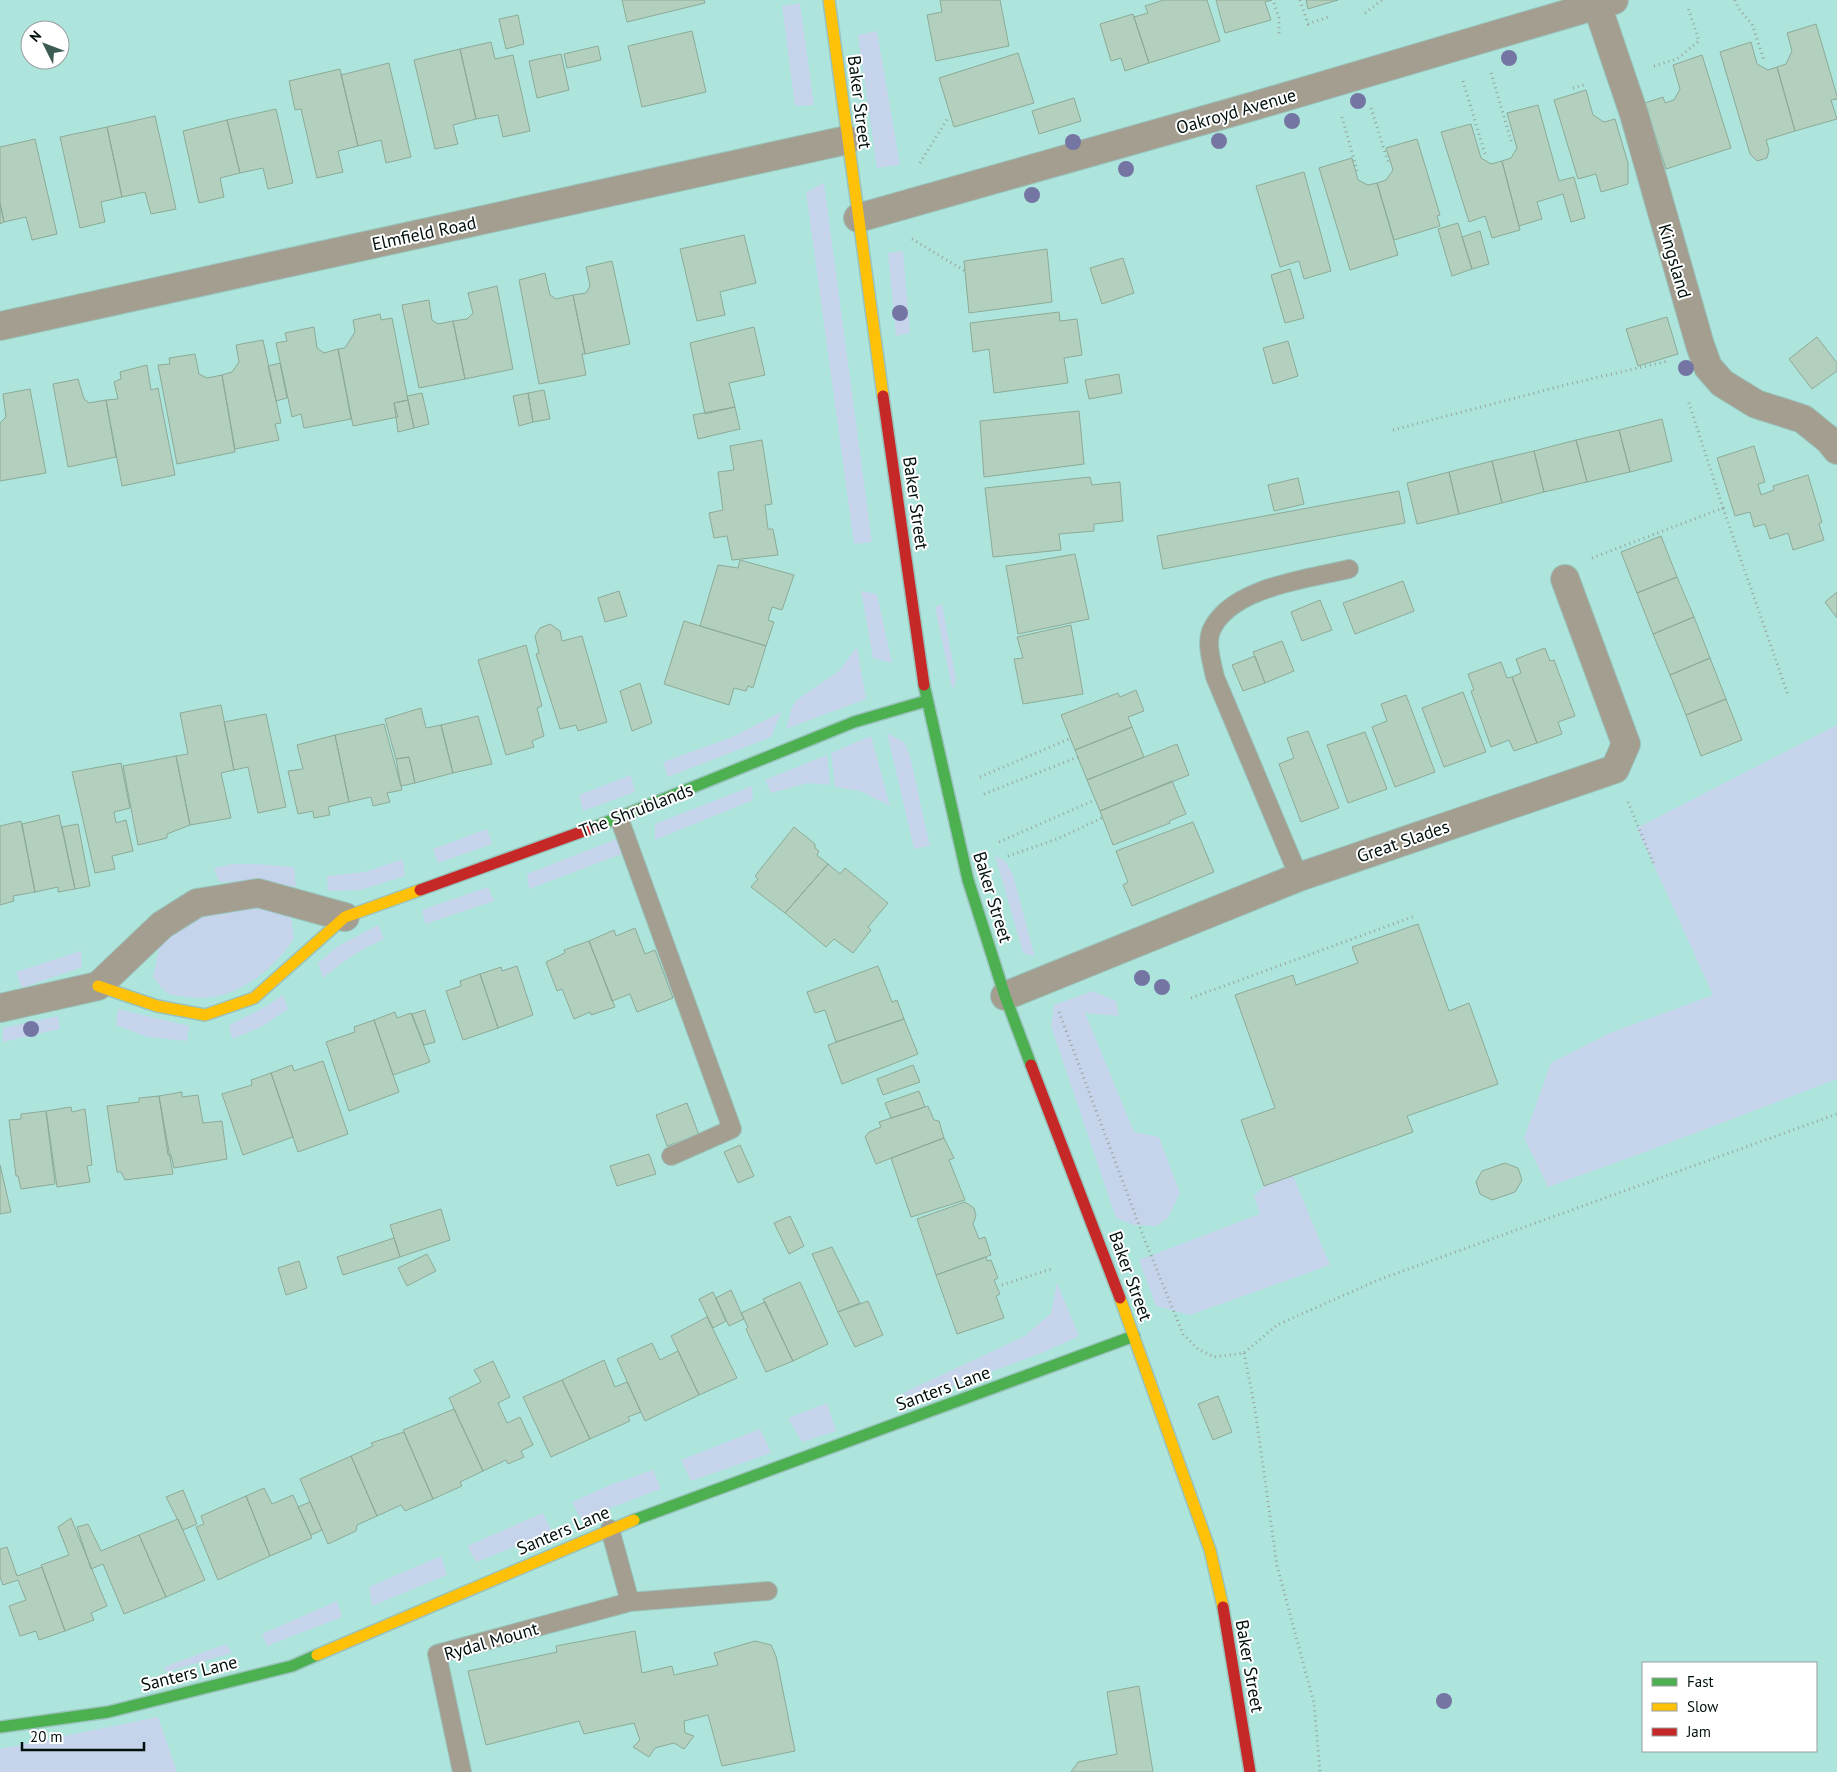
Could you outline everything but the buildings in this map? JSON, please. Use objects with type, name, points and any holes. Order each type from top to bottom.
[{"type":"street","name":"Baker Street","points":[[829,0],[926,701],[968,880],[1005,996],[1134,1336],[1210,1550],[1222,1600],[1250,1772]]},
{"type":"street","name":"Oakroyd Avenue","points":[[858,218],[1272,100],[1605,2]]},
{"type":"street","name":"Kingsland","points":[[1605,2],[1634,114],[1700,345],[1708,367],[1722,383],[1739,395],[1756,404],[1803,419],[1829,440],[1837,450]]},
{"type":"street","name":"Elmfield Road","points":[[0,326],[847,140]]},
{"type":"street","points":[[1565,579],[1626,744],[1615,768]]},
{"type":"street","name":"The Shrublands","points":[[98,986],[157,1006],[205,1014],[254,998],[345,917],[619,818],[854,722],[926,701]]},
{"type":"street","name":"Great Slades","points":[[1005,996],[1299,877],[1615,768]]},
{"type":"street","points":[[0,1008],[98,986],[162,926],[197,903],[258,893],[345,917]]},
{"type":"street","name":"Santers Lane","points":[[0,1727],[108,1712],[292,1666],[610,1529],[1134,1336]]},
{"type":"lane","points":[[1299,877],[1215,676],[1210,656],[1211,631],[1232,606],[1256,592],[1349,570]]},
{"type":"lane","points":[[619,818],[732,1129],[671,1156]]},
{"type":"lane","points":[[610,1529],[630,1602]]},
{"type":"lane","name":"Rydal Mount","points":[[462,1772],[437,1654],[630,1602],[768,1591]]},
{"type":"path","points":[[1300,0],[1308,24],[1328,17]]},
{"type":"path","points":[[1365,14],[1382,0]]},
{"type":"path","points":[[1735,0],[1739,9],[1752,24],[1764,60]]},
{"type":"path","points":[[1274,3],[1279,18],[1279,35]]},
{"type":"path","points":[[1647,68],[1677,59],[1699,42],[1688,8]]},
{"type":"path","points":[[1490,66],[1512,144]]},
{"type":"path","points":[[1461,75],[1486,157]]},
{"type":"path","points":[[1369,102],[1388,162]]},
{"type":"path","points":[[1340,110],[1358,174]]},
{"type":"path","points":[[918,166],[948,118]]},
{"type":"path","points":[[907,236],[965,271]]},
{"type":"path","points":[[1393,430],[1565,385],[1674,360]]},
{"type":"path","points":[[1687,397],[1723,508],[1788,695]]},
{"type":"path","points":[[1565,579],[1578,563],[1723,508]]},
{"type":"path","points":[[980,778],[1070,738]]},
{"type":"path","points":[[984,794],[1078,757]]},
{"type":"path","points":[[1615,768],[1654,865]]},
{"type":"path","points":[[999,842],[1095,800]]},
{"type":"path","points":[[1008,856],[1057,839],[1102,818]]},
{"type":"path","points":[[1191,998],[1415,916]]},
{"type":"path","points":[[1058,1010],[1144,1238],[1183,1334],[1198,1349],[1214,1357],[1244,1353],[1277,1325],[1378,1280],[1837,1114]]},
{"type":"path","points":[[1002,1285],[1054,1268]]},
{"type":"path","points":[[1244,1353],[1255,1409],[1277,1566],[1314,1704],[1320,1772]]},
{"type":"shaded area","points":[[800,3],[814,105],[795,106],[782,6]]},
{"type":"shaded area","points":[[877,31],[900,165],[877,168],[858,35]]},
{"type":"shaded area","points":[[824,183],[872,542],[854,544],[806,192]]},
{"type":"shaded area","points":[[903,251],[910,333],[896,336],[888,253]]},
{"type":"shaded area","points":[[861,591],[877,594],[892,663],[873,658]]},
{"type":"shaded area","points":[[942,604],[956,679],[955,686],[952,688],[935,607]]},
{"type":"shaded area","points":[[857,647],[866,699],[786,729],[792,707],[798,699],[839,671]]},
{"type":"shaded area","points":[[781,712],[771,737],[668,777],[663,762],[730,738]]},
{"type":"shaded area","points":[[1837,725],[1837,1079],[1548,1187],[1524,1138],[1551,1063],[1610,1033],[1713,995],[1637,828]]},
{"type":"shaded area","points":[[887,733],[904,742],[910,756],[930,846],[914,849]]},
{"type":"shaded area","points":[[871,736],[890,806],[860,791],[835,787],[831,753]]},
{"type":"shaded area","points":[[827,755],[830,785],[808,783],[771,793],[765,780]]},
{"type":"shaded area","points":[[631,775],[635,792],[583,811],[579,795]]},
{"type":"shaded area","points":[[752,786],[753,800],[655,840],[655,824]]},
{"type":"shaded area","points":[[487,829],[492,844],[438,863],[433,849]]},
{"type":"shaded area","points":[[619,838],[624,853],[529,889],[527,874]]},
{"type":"shaded area","points":[[995,855],[1005,861],[1013,875],[1035,957],[1023,953]]},
{"type":"shaded area","points":[[403,859],[405,876],[360,890],[328,891],[327,876],[365,872]]},
{"type":"shaded area","points":[[232,864],[294,867],[296,887],[260,881],[219,882],[214,868]]},
{"type":"shaded area","points":[[488,887],[494,901],[425,924],[422,910]]},
{"type":"shaded area","points":[[231,906],[261,906],[291,918],[294,939],[262,974],[235,991],[220,996],[204,998],[176,996],[167,993],[153,977],[159,948],[187,921]]},
{"type":"shaded area","points":[[378,925],[384,939],[352,956],[323,978],[318,963],[338,946]]},
{"type":"shaded area","points":[[81,951],[82,967],[22,988],[16,972]]},
{"type":"shaded area","points":[[1093,991],[1116,1001],[1119,1016],[1085,1013],[1134,1132],[1159,1137],[1180,1193],[1168,1218],[1156,1226],[1134,1225],[1116,1218],[1051,1026],[1054,1005]]},
{"type":"shaded area","points":[[283,995],[288,1009],[261,1027],[232,1039],[229,1025],[265,1007]]},
{"type":"shaded area","points":[[118,1009],[189,1026],[187,1041],[147,1037],[116,1025]]},
{"type":"shaded area","points":[[58,1016],[60,1029],[3,1042],[3,1028]]},
{"type":"shaded area","points":[[1293,1176],[1330,1265],[1190,1315],[1156,1306],[1139,1260],[1260,1214],[1254,1196],[1264,1186]]},
{"type":"shaded area","points":[[1057,1283],[1079,1336],[1044,1352],[915,1400],[903,1393],[1025,1336],[1051,1313]]},
{"type":"shaded area","points":[[827,1403],[836,1431],[802,1442],[788,1418]]},
{"type":"shaded area","points":[[760,1429],[771,1453],[691,1481],[681,1460]]},
{"type":"shaded area","points":[[653,1470],[661,1489],[581,1519],[572,1502],[610,1485]]},
{"type":"shaded area","points":[[543,1513],[552,1532],[476,1562],[467,1546]]},
{"type":"shaded area","points":[[441,1556],[447,1575],[372,1606],[369,1587]]},
{"type":"shaded area","points":[[337,1601],[342,1617],[267,1646],[262,1634]]},
{"type":"shaded area","points":[[226,1644],[232,1653],[166,1672],[164,1667]]},
{"type":"shaded area","points":[[158,1717],[177,1772],[0,1772],[0,1749]]},
{"type":"traffic: fast","points":[[924,685],[968,880],[1005,996],[1031,1065]]},
{"type":"traffic: fast","points":[[592,828],[854,722],[926,701]]},
{"type":"traffic: fast","points":[[634,1520],[1134,1336]]},
{"type":"traffic: fast","points":[[0,1727],[108,1712],[292,1666],[317,1655]]},
{"type":"traffic: slow","points":[[829,0],[883,396]]},
{"type":"traffic: slow","points":[[98,986],[157,1006],[205,1015],[254,998],[345,917],[420,890]]},
{"type":"traffic: slow","points":[[1120,1298],[1210,1550],[1223,1607]]},
{"type":"traffic: slow","points":[[317,1655],[634,1520]]},
{"type":"traffic: jam","points":[[883,396],[924,685]]},
{"type":"traffic: jam","points":[[420,890],[592,828]]},
{"type":"traffic: jam","points":[[1031,1065],[1120,1298]]},
{"type":"traffic: jam","points":[[1223,1607],[1250,1772]]}]
